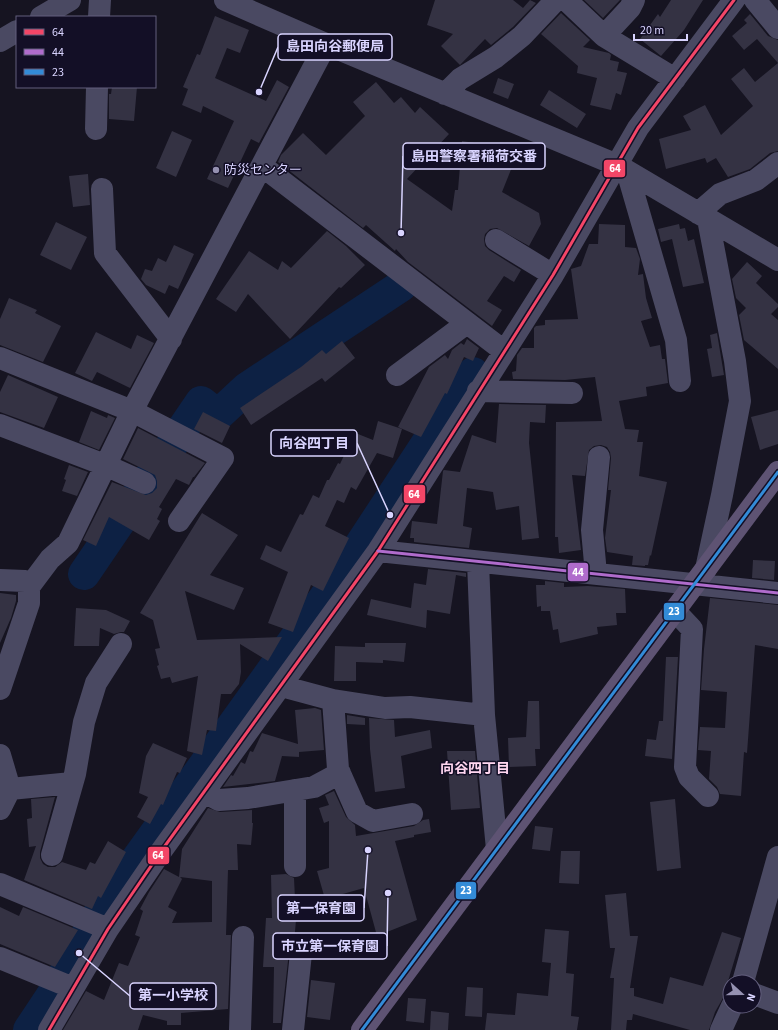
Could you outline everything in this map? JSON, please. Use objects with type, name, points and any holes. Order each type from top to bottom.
[{"type":"main road","points":[[362,1030],[778,472]]},
{"type":"street","points":[[43,16],[70,0]]},
{"type":"street","points":[[99,16],[100,0]]},
{"type":"street","points":[[225,0],[622,168],[778,260]]},
{"type":"street","points":[[445,94],[460,79],[496,57],[522,36],[556,0]]},
{"type":"street","points":[[566,0],[604,36],[675,79]]},
{"type":"street","points":[[604,36],[630,8],[634,0]]},
{"type":"street","points":[[49,1030],[71,987],[108,929],[204,792],[378,551],[478,391],[622,168],[638,128],[734,0]]},
{"type":"street","points":[[755,0],[778,28]]},
{"type":"street","points":[[0,41],[16,32]]},
{"type":"street","points":[[29,587],[50,559],[68,543],[132,411],[326,44]]},
{"type":"street","points":[[96,129],[97,88]]},
{"type":"street","points":[[703,216],[720,194],[756,180],[778,164]]},
{"type":"street","points":[[262,166],[504,351]]},
{"type":"street","points":[[622,168],[676,340],[680,381]]},
{"type":"street","points":[[102,190],[105,253],[171,339]]},
{"type":"street","points":[[700,577],[724,488],[740,401],[735,361],[703,216]]},
{"type":"street","points":[[496,240],[553,275]]},
{"type":"street","points":[[396,375],[467,323]]},
{"type":"street","points":[[0,358],[132,411],[223,458],[180,521]]},
{"type":"street","points":[[478,391],[572,394]]},
{"type":"street","points":[[0,426],[105,465],[145,483]]},
{"type":"street","points":[[596,574],[592,530],[598,457]]},
{"type":"street","points":[[378,551],[596,574],[700,577],[778,593]]},
{"type":"street","points":[[478,562],[484,715],[497,849]]},
{"type":"street","points":[[0,580],[25,581],[29,587],[29,603],[0,689]]},
{"type":"street","points":[[675,611],[692,628],[685,768],[689,777],[708,796]]},
{"type":"street","points":[[52,855],[72,783],[84,722],[96,683],[121,644]]},
{"type":"street","points":[[281,686],[333,700],[385,708],[410,706],[484,715]]},
{"type":"street","points":[[333,700],[340,773],[357,812],[373,821],[412,814]]},
{"type":"street","points":[[0,755],[10,789],[0,809]]},
{"type":"street","points":[[204,792],[219,800],[248,798],[314,787],[340,773]]},
{"type":"street","points":[[10,789],[72,783]]},
{"type":"street","points":[[294,866],[295,790]]},
{"type":"street","points":[[745,974],[778,857]]},
{"type":"street","points":[[0,884],[108,929]]},
{"type":"street","points":[[223,1030],[241,1030],[243,937]]},
{"type":"street","points":[[293,1030],[301,953]]},
{"type":"street","points":[[0,958],[71,987]]},
{"type":"street","points":[[762,997],[778,1003]]},
{"type":"street","points":[[721,1030],[728,1014]]},
{"type":"building","points":[[435,0],[513,0],[523,8],[530,0],[536,3],[513,27],[491,45],[485,39],[460,65],[441,46],[453,34],[427,25]]},
{"type":"building","points":[[584,0],[620,0],[603,18]]},
{"type":"building","points":[[671,0],[703,0],[684,30],[661,56],[640,39],[658,14],[660,17]]},
{"type":"building","points":[[561,13],[590,40],[583,47],[609,53],[611,55],[610,60],[619,62],[617,71],[627,73],[621,95],[616,93],[611,110],[590,105],[597,78],[577,73],[578,66],[541,34]]},
{"type":"building","points":[[750,14],[768,36],[778,40],[778,63],[757,39],[744,50],[732,36],[747,23],[744,20]]},
{"type":"building","points":[[215,16],[249,30],[240,53],[227,48],[215,78],[266,101],[277,80],[289,87],[259,143],[251,139],[228,188],[207,179],[234,121],[203,106],[201,113],[182,105],[188,89],[183,87],[197,54],[200,55]]},
{"type":"building","points":[[778,63],[778,151],[770,153],[750,169],[728,177],[716,158],[707,163],[705,158],[666,169],[659,139],[691,130],[683,116],[705,105],[721,135],[753,106],[731,79],[744,68],[755,82]]},
{"type":"building","points":[[498,78],[514,84],[508,99],[493,93]]},
{"type":"building","points":[[376,82],[394,103],[401,97],[415,113],[420,107],[449,134],[407,179],[452,211],[455,190],[458,190],[462,141],[494,146],[495,143],[518,152],[502,192],[539,213],[541,224],[529,246],[497,228],[490,229],[485,234],[485,246],[489,250],[521,270],[514,282],[504,276],[487,301],[502,310],[492,326],[408,262],[396,249],[395,251],[366,225],[363,228],[278,162],[281,155],[303,133],[326,155],[365,116],[353,102]]},
{"type":"building","points":[[112,88],[137,88],[134,121],[109,119],[109,94],[111,94]]},
{"type":"building","points":[[549,90],[586,114],[577,128],[540,105]]},
{"type":"building","points":[[172,131],[192,140],[176,177],[156,168]]},
{"type":"building","points":[[88,174],[90,205],[73,207],[69,176]]},
{"type":"building","points":[[56,222],[87,237],[71,270],[40,255]]},
{"type":"building","points":[[599,224],[625,225],[625,247],[636,248],[640,259],[638,275],[643,274],[646,298],[652,318],[641,321],[650,347],[660,345],[662,359],[665,359],[668,383],[646,387],[647,396],[619,401],[625,429],[639,430],[637,442],[643,442],[639,476],[667,482],[651,556],[650,555],[648,565],[645,566],[632,565],[633,556],[607,552],[605,538],[611,490],[608,490],[611,458],[607,447],[601,445],[594,446],[589,450],[585,476],[572,475],[581,550],[559,553],[558,537],[555,537],[556,422],[602,421],[595,377],[565,380],[513,379],[512,372],[516,371],[517,355],[522,348],[534,348],[534,328],[536,326],[545,325],[545,320],[578,319],[571,269],[581,266],[589,244],[598,244]]},
{"type":"building","points":[[679,224],[680,229],[685,228],[688,241],[694,239],[704,283],[683,287],[672,239],[661,242],[658,229]]},
{"type":"building","points":[[327,231],[346,246],[365,265],[341,288],[339,287],[290,339],[248,294],[236,312],[216,299],[249,251],[278,270],[282,261],[291,268]]},
{"type":"building","points":[[174,245],[194,254],[178,289],[169,285],[165,294],[146,285],[141,279],[145,269],[152,271],[158,258],[166,262]]},
{"type":"building","points":[[747,262],[762,276],[756,283],[778,304],[778,307],[771,314],[778,320],[778,369],[744,340],[739,315],[746,308],[736,298],[732,279]]},
{"type":"building","points":[[9,298],[37,310],[35,313],[61,326],[43,362],[0,345],[0,319]]},
{"type":"building","points":[[96,332],[131,349],[137,335],[154,343],[130,388],[97,372],[92,381],[75,373]]},
{"type":"building","points":[[717,333],[724,375],[712,377],[707,349],[712,348],[710,335]]},
{"type":"building","points":[[467,339],[479,348],[473,361],[464,357],[447,394],[445,393],[421,437],[398,427],[429,367],[445,355],[448,359],[452,350],[461,343],[464,345]]},
{"type":"building","points":[[342,341],[355,358],[325,382],[322,378],[251,425],[240,408],[301,367],[322,350],[326,354]]},
{"type":"building","points":[[8,375],[58,397],[44,428],[0,412],[0,392]]},
{"type":"building","points":[[499,404],[546,405],[545,423],[530,422],[529,443],[539,538],[522,540],[519,506],[496,510],[493,492],[467,488],[463,526],[472,528],[469,548],[414,542],[414,538],[410,538],[412,521],[437,524],[443,471],[460,472],[472,435],[496,443]]},
{"type":"building","points":[[778,410],[778,444],[760,450],[751,417]]},
{"type":"building","points":[[91,411],[107,418],[108,415],[115,418],[99,450],[79,442]]},
{"type":"building","points":[[203,412],[230,426],[222,443],[194,429]]},
{"type":"building","points":[[378,421],[402,429],[393,458],[377,453],[356,490],[351,487],[344,503],[337,500],[325,526],[349,538],[323,591],[311,585],[293,632],[268,623],[288,572],[260,559],[266,545],[281,552],[300,514],[303,515],[313,495],[319,498],[327,480],[329,480],[338,463],[340,464],[348,447],[352,448],[358,434],[373,440]]},
{"type":"building","points":[[138,428],[205,463],[193,477],[189,485],[176,479],[159,507],[162,509],[157,519],[160,521],[149,540],[109,517],[96,546],[83,540],[112,482],[146,495],[152,493],[157,488],[155,475],[123,459]]},
{"type":"building","points":[[69,465],[88,472],[77,496],[62,491]]},
{"type":"building","points":[[202,513],[238,535],[210,575],[244,588],[234,610],[185,591],[197,640],[282,637],[268,661],[240,644],[241,672],[239,684],[231,694],[221,694],[216,731],[207,730],[202,755],[187,751],[198,676],[172,683],[170,677],[161,679],[157,666],[159,665],[155,649],[160,648],[153,620],[140,613]]},
{"type":"building","points":[[753,560],[775,561],[774,580],[752,578]]},
{"type":"building","points":[[428,569],[466,573],[466,577],[456,575],[450,614],[427,610],[426,628],[367,615],[371,599],[411,608],[414,583],[426,585]]},
{"type":"building","points":[[545,581],[564,583],[564,587],[588,586],[625,589],[626,613],[616,613],[617,625],[597,627],[598,634],[560,643],[558,629],[553,630],[550,611],[541,611],[541,606],[537,607],[536,585],[545,585]]},
{"type":"building","points":[[0,593],[16,595],[16,601],[11,618],[0,643]]},
{"type":"building","points":[[710,598],[778,605],[778,649],[755,645],[747,753],[744,752],[741,796],[720,794],[717,787],[709,779],[711,751],[698,750],[700,727],[725,728],[727,692],[701,690]]},
{"type":"building","points":[[76,608],[106,610],[130,621],[124,632],[114,634],[100,628],[99,646],[74,646]]},
{"type":"building","points":[[365,643],[406,643],[404,662],[383,660],[383,663],[356,662],[356,681],[334,681],[335,646],[365,647]]},
{"type":"building","points":[[666,657],[678,657],[672,759],[645,756],[647,739],[656,740],[659,721],[663,721]]},
{"type":"building","points":[[528,701],[539,701],[540,749],[535,749],[536,766],[509,767],[508,738],[526,737]]},
{"type":"building","points":[[315,708],[321,710],[324,750],[299,752],[299,757],[282,756],[275,781],[223,787],[231,775],[233,776],[241,762],[245,764],[250,751],[253,752],[262,733],[298,744],[295,710]]},
{"type":"building","points":[[347,715],[365,718],[365,725],[347,724]]},
{"type":"building","points":[[369,718],[394,720],[395,737],[430,730],[432,748],[401,756],[405,788],[375,792],[370,749]]},
{"type":"building","points":[[153,743],[187,758],[180,773],[177,772],[163,805],[161,804],[150,824],[137,817],[148,797],[139,793],[146,756]]},
{"type":"building","points":[[447,751],[475,751],[480,808],[451,810]]},
{"type":"building","points":[[334,791],[346,817],[355,825],[356,836],[414,826],[423,820],[429,819],[431,832],[414,835],[414,837],[395,841],[417,920],[377,936],[364,888],[325,899],[317,871],[329,868],[329,821],[324,823],[319,808],[329,805],[325,795]]},
{"type":"building","points":[[55,797],[40,852],[40,858],[43,864],[48,867],[55,867],[62,862],[86,870],[90,862],[95,864],[108,841],[126,852],[101,898],[98,896],[92,909],[24,880],[36,846],[29,847],[27,819],[32,818],[31,799]]},
{"type":"building","points":[[675,799],[681,868],[657,871],[650,802]]},
{"type":"building","points":[[208,808],[220,812],[252,810],[253,823],[251,845],[237,844],[238,870],[228,870],[226,935],[231,935],[228,1009],[181,1013],[181,1025],[167,1025],[167,1021],[143,1015],[138,1030],[63,1030],[86,991],[104,1000],[119,963],[128,966],[140,937],[135,935],[143,911],[140,909],[164,869],[179,877],[182,849]],"holes":[[[180,877],[212,881],[212,922],[172,923],[177,912],[168,907],[182,879]]]},
{"type":"building","points":[[535,826],[553,828],[550,851],[532,849]]},
{"type":"building","points":[[561,851],[580,851],[579,884],[559,883]]},
{"type":"building","points":[[286,874],[294,878],[296,920],[294,943],[289,952],[281,1023],[273,1023],[274,967],[263,967],[266,918],[272,918],[271,875]]},
{"type":"building","points":[[626,893],[630,936],[638,936],[630,988],[634,988],[634,996],[663,1004],[670,977],[703,986],[722,932],[741,938],[730,974],[722,974],[722,1000],[715,1012],[709,1030],[690,1030],[633,1014],[632,1020],[627,1020],[626,1030],[611,1030],[614,978],[610,978],[615,948],[610,948],[605,895]]},
{"type":"building","points":[[0,907],[19,916],[23,907],[78,930],[55,967],[0,944]]},
{"type":"building","points":[[545,929],[569,931],[566,973],[574,974],[571,1016],[579,1017],[577,1030],[485,1030],[487,1013],[515,1015],[517,993],[548,996],[551,963],[542,962]]},
{"type":"building","points":[[311,980],[335,983],[330,1020],[307,1017]]},
{"type":"building","points":[[467,987],[483,988],[482,1017],[465,1016]]},
{"type":"building","points":[[408,998],[426,999],[424,1023],[406,1021]]},
{"type":"building","points":[[431,1011],[449,1013],[448,1030],[430,1030]]},
{"type":"waterway","points":[[84,574],[201,402],[218,415],[247,388],[401,286]]},
{"type":"waterway","points":[[29,1030],[51,997],[104,905],[338,579],[473,373]]},
{"type":"transit line","name":"64","points":[[49,1030],[108,929],[162,850],[378,551],[553,275],[638,128],[734,0]]},
{"type":"transit line","name":"23","points":[[362,1030],[778,472]]},
{"type":"transit line","name":"44","points":[[378,551],[778,593]]},
{"type":"place","name":"島田向谷郵便局","points":[[259,92]]},
{"type":"place","name":"防災センター","points":[[216,170]]},
{"type":"place","name":"島田警察署稲荷交番","points":[[401,233]]},
{"type":"place","name":"向谷四丁目","points":[[390,515]]},
{"type":"place","name":"第一保育園","points":[[368,850]]},
{"type":"place","name":"市立第一保育園","points":[[388,893]]},
{"type":"place","name":"第一小学校","points":[[79,953]]},
{"type":"district","name":"向谷四丁目","points":[[475,769]]}]
